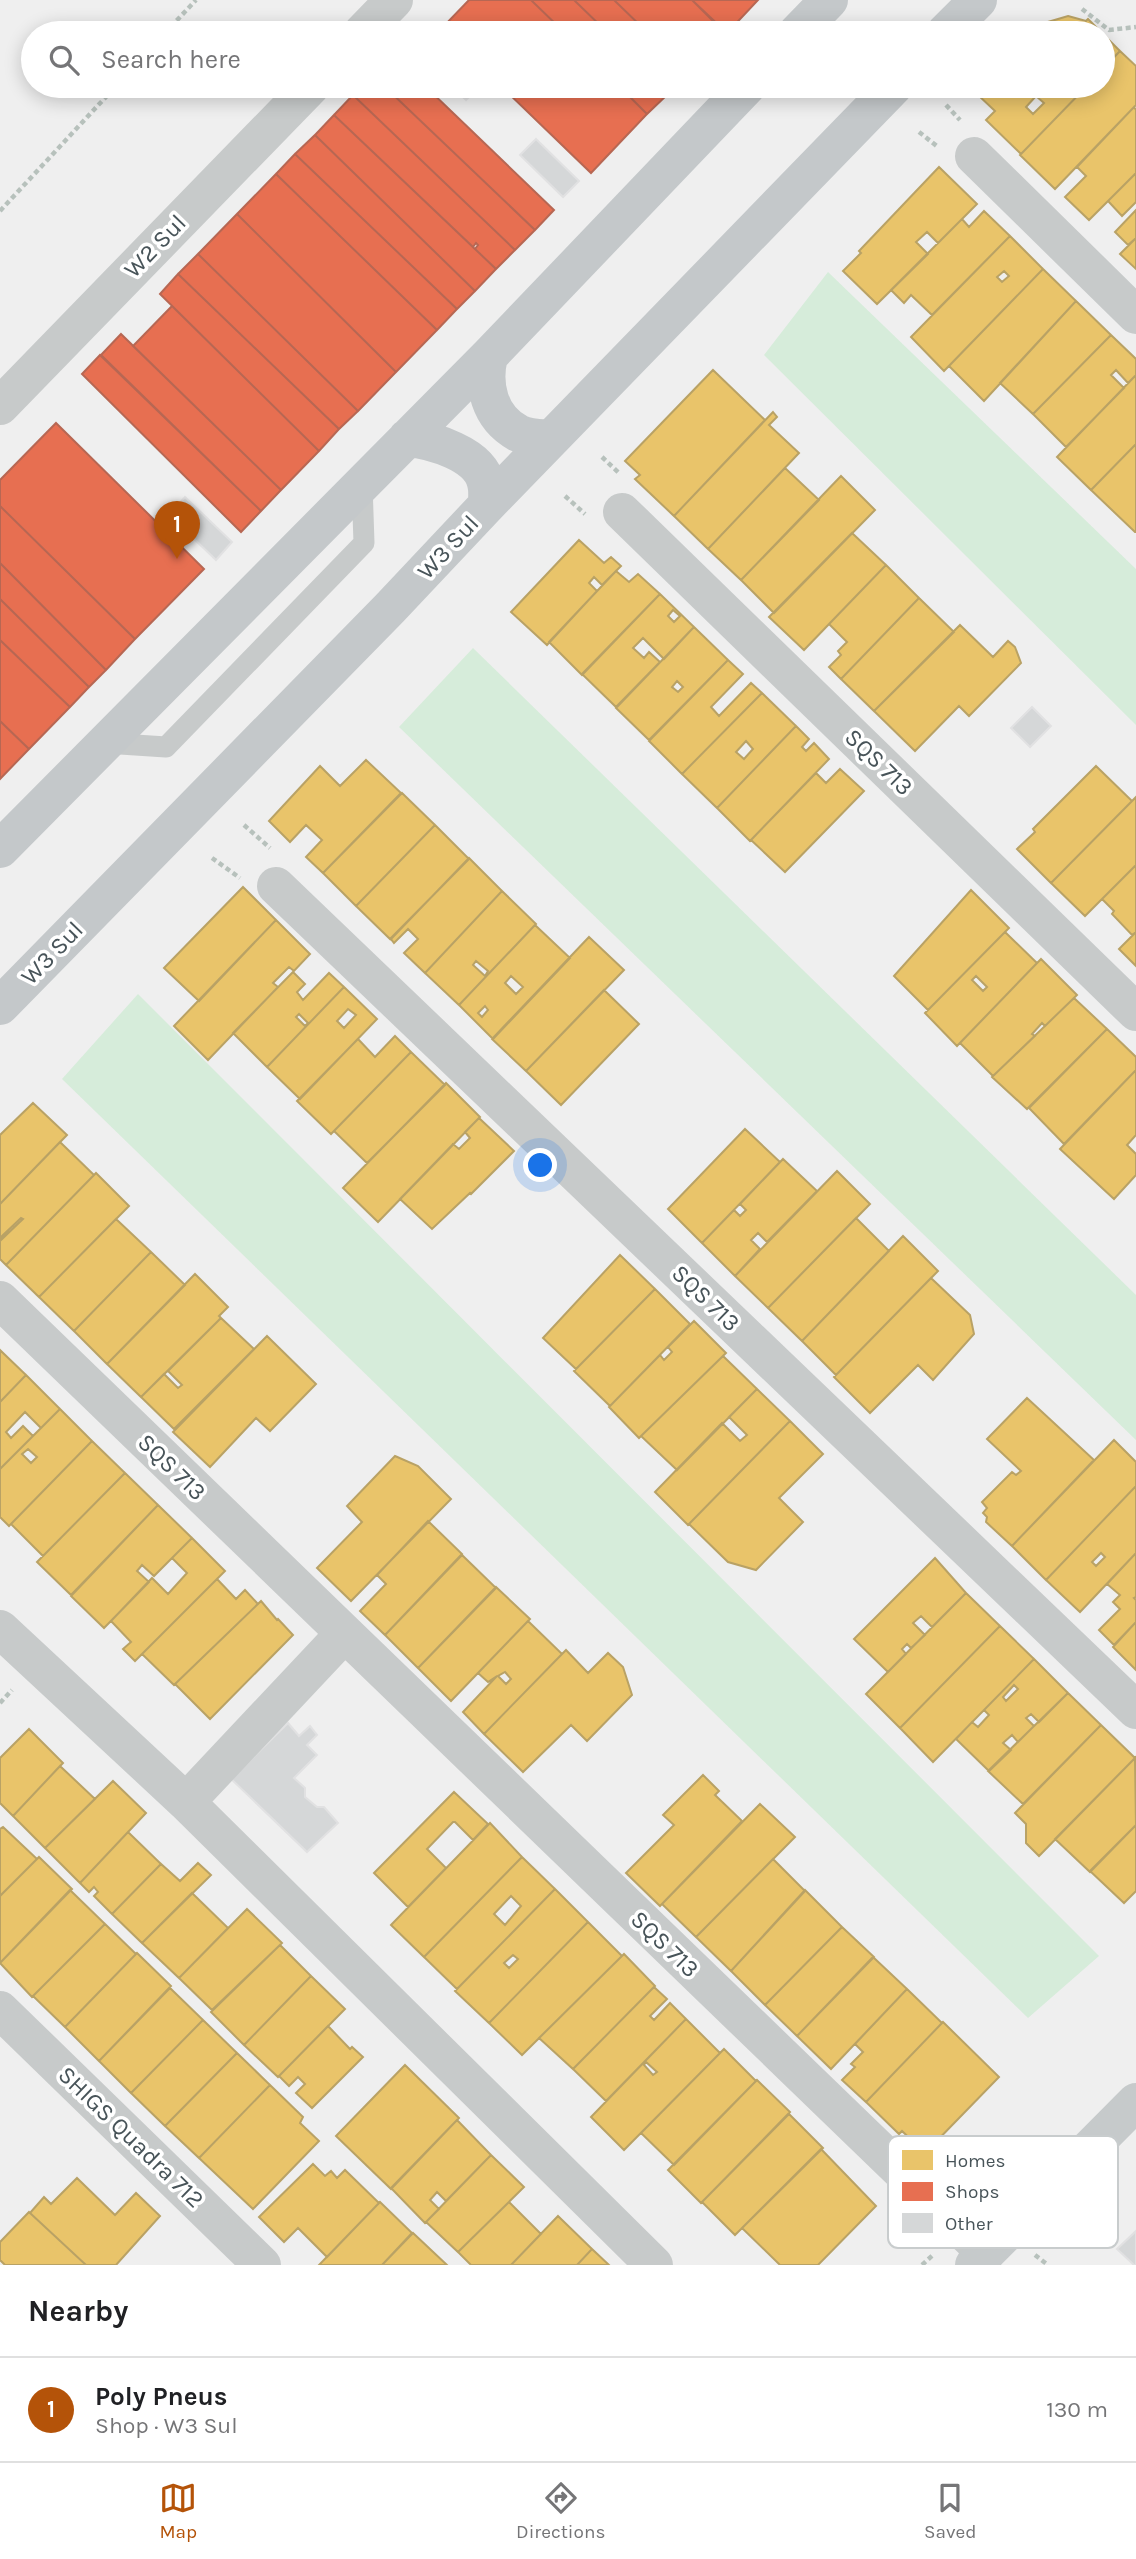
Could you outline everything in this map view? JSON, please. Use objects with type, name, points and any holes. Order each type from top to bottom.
[{"type":"main road","points":[[809,21],[829,0]]},
{"type":"main road","points":[[957,21],[978,0]]},
{"type":"main road","points":[[0,849],[489,356],[736,98]]},
{"type":"main road","name":"W3 Sul","points":[[0,1006],[381,618],[487,505],[882,98]]},
{"type":"main road","points":[[489,356],[484,375],[486,391],[493,408],[517,432],[551,439]]},
{"type":"main road","points":[[407,438],[429,440],[474,463],[486,480],[487,505]]},
{"type":"main road","points":[[1102,2136],[1136,2102]]},
{"type":"street","points":[[374,21],[394,0]]},
{"type":"street","name":"W2 Sul","points":[[0,406],[299,98]]},
{"type":"street","points":[[974,156],[1136,315]]},
{"type":"street","name":"SQS 713","points":[[622,512],[1136,1012]]},
{"type":"street","name":"SQS 713","points":[[276,886],[1136,1710]]},
{"type":"street","name":"SQS 713","points":[[0,1300],[888,2169]]},
{"type":"street","points":[[0,1629],[186,1802],[654,2265]]},
{"type":"street","points":[[186,1802],[344,1634]]},
{"type":"street","name":"SHIGS Quadra 712","points":[[0,2010],[262,2265]]},
{"type":"path","points":[[176,21],[196,0]]},
{"type":"path","points":[[1082,9],[1097,21]]},
{"type":"path","points":[[1115,29],[1136,27]]},
{"type":"path","points":[[0,211],[105,98]]},
{"type":"green space","points":[[828,272],[1136,569],[1136,725],[764,355]]},
{"type":"green space","points":[[473,648],[1136,1295],[1136,1440],[399,727]]},
{"type":"green space","points":[[138,994],[1099,1956],[1028,2018],[62,1079]]},
{"type":"building: Homes","points":[[1068,16],[1086,21],[1051,21]]},
{"type":"building: Homes","points":[[1120,51],[1136,66],[1136,105],[1055,189],[1020,155],[1075,98],[1115,98],[1115,56]]},
{"type":"building: Homes","points":[[981,98],[1034,98],[1026,107],[1033,114],[1044,103],[1038,98],[1075,98],[1021,154],[986,120],[995,111]]},
{"type":"building: Homes","points":[[1134,107],[1136,173],[1089,220],[1065,197],[1086,176],[1077,167]]},
{"type":"building: Homes","points":[[939,167],[977,204],[938,243],[927,232],[916,242],[928,254],[877,304],[843,271]]},
{"type":"building: Homes","points":[[1136,173],[1136,202],[1122,216],[1108,201]]},
{"type":"building: Homes","points":[[1136,210],[1136,238],[1128,245],[1115,232]]},
{"type":"building: Homes","points":[[984,211],[1010,236],[932,315],[911,295],[904,303],[891,290],[962,219],[969,227]]},
{"type":"building: Homes","points":[[1010,236],[1043,269],[944,371],[911,337]],"holes":[[[1004,271],[1009,276],[1002,282],[997,277]]]},
{"type":"building: Homes","points":[[1136,238],[1136,269],[1120,254]]},
{"type":"building: Homes","points":[[1043,269],[1076,301],[984,401],[949,366]]},
{"type":"building: Homes","points":[[1076,301],[1111,335],[1033,414],[1000,383]]},
{"type":"building: Homes","points":[[1111,335],[1136,359],[1136,375],[1128,383],[1116,370],[1111,375],[1124,388],[1066,447],[1033,414]]},
{"type":"building: Homes","points":[[713,370],[765,420],[674,516],[635,479],[640,475],[625,461]]},
{"type":"building: Homes","points":[[1136,375],[1136,444],[1091,490],[1057,457]]},
{"type":"building: Homes","points":[[773,412],[777,417],[769,425],[799,453],[708,549],[674,516]]},
{"type":"building: Homes","points":[[1136,444],[1136,532],[1135,532],[1091,490]]},
{"type":"building: Homes","points":[[785,468],[819,500],[741,580],[708,549]]},
{"type":"building: Homes","points":[[841,476],[875,510],[774,613],[741,580]]},
{"type":"building: Homes","points":[[852,533],[886,565],[804,650],[769,617]]},
{"type":"building: Homes","points":[[579,540],[604,563],[611,557],[621,566],[602,585],[594,577],[589,583],[597,591],[547,645],[511,612]]},
{"type":"building: Homes","points":[[886,565],[919,598],[841,679],[829,667],[841,655],[838,651],[847,642],[829,624]]},
{"type":"building: Homes","points":[[616,571],[629,582],[638,574],[660,594],[582,675],[549,642]]},
{"type":"building: Homes","points":[[660,594],[694,627],[664,659],[643,638],[633,648],[644,658],[649,652],[660,662],[616,707],[582,674]],"holes":[[[673,610],[680,616],[674,622],[668,616]]]},
{"type":"building: Homes","points":[[919,598],[954,632],[874,711],[841,679]]},
{"type":"building: Homes","points":[[960,625],[993,657],[1008,641],[1015,647],[1021,663],[969,716],[959,706],[915,751],[874,711]]},
{"type":"building: Homes","points":[[694,627],[728,660],[649,740],[616,708]],"holes":[[[677,681],[683,687],[678,692],[672,687]]]},
{"type":"building: Homes","points":[[728,660],[743,674],[711,707],[719,716],[751,683],[762,693],[682,774],[649,741]]},
{"type":"building: Homes","points":[[762,693],[796,726],[717,808],[682,774]],"holes":[[[746,741],[753,749],[744,759],[736,752]]]},
{"type":"building: Homes","points":[[796,726],[809,739],[802,747],[806,751],[814,743],[829,759],[750,841],[717,808]]},
{"type":"building: Homes","points":[[366,760],[401,793],[323,873],[306,857],[322,840],[306,825],[290,842],[269,821],[320,766],[340,786]]},
{"type":"building: Homes","points":[[1096,766],[1132,801],[1051,883],[1017,849],[1035,832],[1033,829]]},
{"type":"building: Homes","points":[[840,769],[864,791],[785,872],[751,840],[816,773],[826,783]]},
{"type":"building: Homes","points":[[402,793],[435,825],[356,906],[323,873]]},
{"type":"building: Homes","points":[[1136,797],[1136,865],[1085,916],[1051,883]]},
{"type":"building: Homes","points":[[435,825],[469,859],[390,939],[356,906]]},
{"type":"building: Homes","points":[[469,858],[502,891],[425,973],[404,953],[418,939],[408,929],[394,943],[391,939]]},
{"type":"building: Homes","points":[[1136,865],[1136,932],[1132,935],[1102,899]]},
{"type":"building: Homes","points":[[243,887],[276,920],[199,1001],[164,968]]},
{"type":"building: Homes","points":[[971,890],[1009,928],[928,1010],[894,976]]},
{"type":"building: Homes","points":[[502,891],[536,924],[459,1005],[425,973]],"holes":[[[476,961],[488,971],[485,976],[473,965]]]},
{"type":"building: Homes","points":[[276,920],[310,954],[294,971],[289,967],[273,983],[278,987],[208,1060],[174,1026]]},
{"type":"building: Homes","points":[[535,925],[570,958],[493,1039],[459,1005]],"holes":[[[511,976],[523,987],[516,994],[505,983]],[[485,1006],[488,1010],[482,1017],[478,1013]]]},
{"type":"building: Homes","points":[[1005,932],[1037,963],[957,1046],[925,1013]],"holes":[[[976,976],[987,987],[983,991],[972,980]]]},
{"type":"building: Homes","points":[[1136,932],[1136,966],[1119,949]]},
{"type":"building: Homes","points":[[589,937],[624,970],[526,1071],[492,1039]]},
{"type":"building: Homes","points":[[1041,959],[1077,995],[1045,1026],[1042,1023],[1032,1034],[1035,1036],[993,1076],[960,1043]]},
{"type":"building: Homes","points":[[293,972],[305,984],[297,992],[303,1000],[329,973],[344,987],[267,1067],[233,1033]],"holes":[[[299,1014],[308,1023],[305,1026],[296,1017]]]},
{"type":"building: Homes","points":[[344,987],[377,1019],[300,1099],[267,1067]],"holes":[[[348,1009],[356,1015],[344,1028],[337,1021]]]},
{"type":"building: Homes","points":[[604,990],[639,1024],[561,1105],[526,1071]]},
{"type":"building: Homes","points":[[1074,998],[1107,1029],[1027,1109],[992,1077]]},
{"type":"building: Homes","points":[[1107,1029],[1136,1057],[1136,1070],[1064,1144],[1029,1108]]},
{"type":"building: Homes","points":[[395,1036],[411,1052],[331,1134],[297,1101],[358,1039],[375,1057]]},
{"type":"building: Homes","points":[[411,1052],[445,1085],[367,1163],[334,1131]]},
{"type":"building: Homes","points":[[1136,1070],[1136,1135],[1127,1145],[1136,1154],[1136,1175],[1114,1199],[1060,1149]]},
{"type":"building: Homes","points":[[446,1083],[480,1117],[378,1222],[343,1188]]},
{"type":"building: Homes","points":[[33,1103],[67,1135],[0,1204],[0,1135]]},
{"type":"building: Homes","points":[[479,1118],[514,1151],[432,1229],[400,1199],[453,1144],[459,1149],[470,1138],[465,1132]]},
{"type":"building: Homes","points":[[745,1129],[780,1162],[702,1243],[668,1209]]},
{"type":"building: Homes","points":[[60,1142],[94,1175],[6,1265],[0,1259],[0,1241],[23,1219],[0,1238],[0,1204]]},
{"type":"building: Homes","points":[[783,1159],[817,1191],[767,1242],[758,1233],[751,1240],[760,1249],[735,1276],[702,1243],[734,1210],[740,1216],[746,1210],[740,1204]]},
{"type":"building: Homes","points":[[837,1171],[870,1204],[768,1308],[735,1276]]},
{"type":"building: Homes","points":[[96,1173],[129,1206],[39,1297],[6,1265]]},
{"type":"building: Homes","points":[[856,1218],[889,1251],[802,1341],[768,1308]]},
{"type":"building: Homes","points":[[116,1219],[151,1252],[74,1331],[39,1297]]},
{"type":"building: Homes","points":[[903,1236],[938,1271],[836,1375],[802,1341]]},
{"type":"building: Homes","points":[[151,1252],[185,1285],[107,1364],[74,1331]]},
{"type":"building: Homes","points":[[620,1255],[655,1289],[576,1369],[543,1338]]},
{"type":"building: Homes","points":[[195,1274],[228,1307],[219,1316],[221,1318],[141,1397],[107,1364]]},
{"type":"building: Homes","points":[[931,1278],[970,1315],[974,1334],[933,1380],[918,1365],[870,1413],[834,1377]]},
{"type":"building: Homes","points":[[655,1289],[690,1324],[610,1406],[574,1371]]},
{"type":"building: Homes","points":[[221,1318],[254,1349],[174,1429],[141,1397],[164,1374],[178,1388],[182,1385],[168,1371]]},
{"type":"building: Homes","points":[[694,1321],[726,1353],[639,1438],[609,1407],[660,1355],[664,1360],[672,1352],[668,1347]]},
{"type":"building: Homes","points":[[267,1336],[316,1384],[270,1431],[256,1418],[210,1467],[173,1432]]},
{"type":"building: Homes","points":[[0,1350],[26,1375],[0,1402]]},
{"type":"building: Homes","points":[[723,1356],[757,1389],[677,1470],[641,1436]]},
{"type":"building: Homes","points":[[26,1375],[60,1409],[41,1428],[25,1412],[6,1432],[11,1438],[23,1426],[33,1436],[0,1469],[0,1402]]},
{"type":"building: Homes","points":[[757,1389],[790,1421],[688,1525],[655,1492],[722,1423],[740,1441],[747,1435],[729,1417]]},
{"type":"building: Homes","points":[[1027,1398],[1094,1460],[1012,1546],[986,1522],[987,1517],[983,1513],[987,1508],[982,1502],[1012,1472],[1016,1475],[1021,1471],[987,1439]]},
{"type":"building: Homes","points":[[60,1409],[92,1441],[9,1526],[0,1517],[0,1469]],"holes":[[[28,1449],[37,1457],[31,1463],[22,1454]]]},
{"type":"building: Homes","points":[[790,1421],[823,1454],[779,1498],[803,1522],[756,1570],[728,1562],[689,1524]]},
{"type":"building: Homes","points":[[1114,1440],[1136,1462],[1136,1486],[1046,1580],[1012,1546]]},
{"type":"building: Homes","points":[[92,1441],[125,1473],[43,1556],[11,1524]]},
{"type":"building: Homes","points":[[395,1456],[418,1466],[451,1499],[351,1601],[317,1568],[362,1522],[347,1506]]},
{"type":"building: Homes","points":[[125,1473],[158,1505],[71,1595],[37,1562]]},
{"type":"building: Homes","points":[[1136,1486],[1136,1553],[1080,1612],[1046,1580]],"holes":[[[1101,1553],[1105,1557],[1096,1566],[1092,1562]]]},
{"type":"building: Homes","points":[[158,1505],[192,1538],[154,1576],[142,1565],[137,1571],[149,1582],[104,1628],[71,1596]]},
{"type":"building: Homes","points":[[428,1521],[462,1554],[385,1635],[360,1611],[386,1584],[377,1575]]},
{"type":"building: Homes","points":[[192,1538],[225,1571],[135,1661],[123,1649],[131,1642],[111,1621],[152,1578],[168,1594],[187,1573],[172,1558]]},
{"type":"building: Homes","points":[[1136,1553],[1136,1622],[1114,1645],[1099,1630],[1120,1609],[1113,1602],[1120,1595],[1107,1584]]},
{"type":"building: Homes","points":[[462,1555],[496,1588],[418,1668],[385,1635]]},
{"type":"building: Homes","points":[[935,1558],[966,1593],[932,1627],[921,1616],[913,1623],[925,1635],[911,1648],[907,1644],[902,1649],[906,1654],[888,1672],[854,1639]]},
{"type":"building: Homes","points":[[217,1579],[236,1599],[245,1590],[258,1604],[174,1685],[142,1654]]},
{"type":"building: Homes","points":[[496,1587],[530,1619],[451,1701],[418,1668]]},
{"type":"building: Homes","points":[[966,1593],[1000,1626],[900,1728],[866,1694]]},
{"type":"building: Homes","points":[[261,1601],[293,1635],[210,1719],[175,1684]]},
{"type":"building: Homes","points":[[528,1621],[562,1654],[484,1734],[463,1712],[497,1676],[488,1682],[478,1673]],"holes":[[[505,1672],[511,1679],[506,1684],[498,1676]]]},
{"type":"building: Homes","points":[[1136,1622],[1136,1670],[1113,1647]]},
{"type":"building: Homes","points":[[1000,1626],[1034,1659],[933,1762],[900,1728]]},
{"type":"building: Homes","points":[[566,1650],[588,1673],[608,1653],[623,1667],[632,1695],[587,1741],[571,1725],[523,1772],[484,1734]]},
{"type":"building: Homes","points":[[1034,1659],[1068,1693],[1039,1722],[1031,1714],[1026,1718],[1034,1726],[1018,1742],[1012,1735],[1003,1743],[1011,1750],[989,1771],[956,1739],[972,1722],[978,1727],[989,1715],[984,1710]],"holes":[[[1014,1685],[1018,1689],[1006,1701],[1003,1697]]]},
{"type":"building: Homes","points":[[1068,1693],[1101,1725],[1023,1804],[988,1771]]},
{"type":"building: Homes","points":[[1101,1725],[1135,1758],[1039,1856],[1026,1843],[1026,1824],[1015,1813]]},
{"type":"building: Homes","points":[[29,1729],[63,1763],[13,1816],[0,1803],[0,1758]]},
{"type":"building: Homes","points":[[1135,1758],[1136,1825],[1090,1872],[1055,1839]]},
{"type":"building: Homes","points":[[60,1766],[95,1799],[45,1848],[13,1816]]},
{"type":"building: Homes","points":[[703,1775],[719,1791],[715,1795],[742,1821],[660,1906],[626,1873],[674,1825],[663,1815]]},
{"type":"building: Homes","points":[[113,1781],[146,1813],[80,1883],[45,1848]]},
{"type":"building: Homes","points":[[454,1792],[488,1824],[473,1840],[453,1822],[427,1849],[446,1868],[408,1907],[374,1873]]},
{"type":"building: Homes","points":[[760,1804],[795,1837],[696,1937],[662,1904]]},
{"type":"building: Homes","points":[[490,1823],[522,1857],[424,1957],[391,1925]]},
{"type":"building: Homes","points":[[1136,1825],[1136,1891],[1124,1903],[1090,1871]]},
{"type":"building: Homes","points":[[3,1827],[37,1859],[0,1896],[0,1829]]},
{"type":"building: Homes","points":[[128,1832],[161,1864],[112,1914],[94,1896],[98,1892],[94,1887],[89,1892],[80,1883]]},
{"type":"building: Homes","points":[[39,1857],[72,1889],[0,1963],[0,1896]]},
{"type":"building: Homes","points":[[522,1857],[555,1889],[457,1989],[424,1957]],"holes":[[[511,1896],[521,1906],[505,1925],[494,1914]]]},
{"type":"building: Homes","points":[[773,1859],[805,1891],[731,1971],[696,1937]]},
{"type":"building: Homes","points":[[198,1863],[211,1875],[142,1943],[112,1914],[161,1864],[180,1881]]},
{"type":"building: Homes","points":[[555,1889],[588,1922],[489,2023],[455,1991]],"holes":[[[513,1955],[518,1959],[509,1968],[504,1963]]]},
{"type":"building: Homes","points":[[70,1890],[105,1924],[32,1997],[0,1963]]},
{"type":"building: Homes","points":[[805,1890],[842,1927],[765,2005],[731,1971]]},
{"type":"building: Homes","points":[[192,1893],[228,1928],[179,1978],[142,1943]]},
{"type":"building: Homes","points":[[247,1909],[282,1943],[212,2010],[179,1978]]},
{"type":"building: Homes","points":[[588,1922],[622,1956],[522,2055],[489,2023]]},
{"type":"building: Homes","points":[[105,1924],[136,1954],[65,2027],[33,1996]]},
{"type":"building: Homes","points":[[842,1927],[874,1957],[797,2036],[765,2005]]},
{"type":"building: Homes","points":[[280,1945],[311,1976],[244,2045],[211,2012]]},
{"type":"building: Homes","points":[[137,1953],[171,1986],[99,2061],[65,2027]]},
{"type":"building: Homes","points":[[624,1954],[655,1986],[573,2069],[539,2038]]},
{"type":"building: Homes","points":[[873,1957],[907,1989],[831,2069],[797,2036]]},
{"type":"building: Homes","points":[[311,1976],[345,2009],[278,2077],[244,2045]]},
{"type":"building: Homes","points":[[654,1987],[667,1999],[650,2016],[654,2020],[670,2003],[686,2019],[606,2101],[573,2069]]},
{"type":"building: Homes","points":[[170,1988],[203,2020],[131,2093],[99,2061]]},
{"type":"building: Homes","points":[[907,1989],[942,2023],[866,2102],[842,2080],[855,2067],[851,2064],[863,2052],[855,2044]]},
{"type":"building: Homes","points":[[686,2019],[720,2053],[624,2150],[591,2117]],"holes":[[[646,2062],[657,2072],[653,2075],[644,2065]]]},
{"type":"building: Homes","points":[[203,2020],[237,2053],[165,2126],[131,2093]]},
{"type":"building: Homes","points":[[943,2022],[999,2077],[942,2136],[907,2136],[902,2131],[899,2134],[866,2102]]},
{"type":"building: Homes","points":[[328,2026],[350,2049],[352,2047],[363,2057],[312,2108],[296,2093],[305,2084],[298,2077],[289,2086],[279,2076]]},
{"type":"building: Homes","points":[[724,2049],[756,2081],[674,2165],[641,2133]]},
{"type":"building: Homes","points":[[237,2053],[270,2085],[199,2158],[165,2126]]},
{"type":"building: Homes","points":[[405,2065],[459,2118],[391,2189],[336,2136]]},
{"type":"building: Homes","points":[[757,2080],[790,2112],[701,2203],[668,2170]]},
{"type":"building: Homes","points":[[270,2085],[303,2117],[300,2123],[319,2141],[253,2209],[199,2158]]},
{"type":"building: Homes","points":[[789,2114],[823,2148],[735,2235],[702,2202]]},
{"type":"building: Homes","points":[[457,2120],[491,2155],[446,2201],[437,2192],[430,2200],[439,2209],[425,2223],[391,2188]]},
{"type":"building: Homes","points":[[821,2149],[876,2206],[818,2265],[780,2265],[742,2228]]},
{"type":"building: Homes","points":[[491,2155],[524,2187],[458,2252],[426,2222]]},
{"type":"building: Homes","points":[[313,2164],[325,2176],[331,2171],[337,2178],[345,2170],[379,2203],[327,2257],[298,2228],[284,2242],[259,2217]]},
{"type":"building: Homes","points":[[77,2178],[115,2215],[136,2193],[160,2216],[116,2265],[86,2265],[30,2213],[44,2197],[51,2204]]},
{"type":"building: Homes","points":[[380,2202],[412,2233],[382,2265],[319,2265]]},
{"type":"building: Homes","points":[[509,2202],[541,2234],[511,2265],[471,2265],[458,2252]]},
{"type":"building: Homes","points":[[29,2212],[86,2265],[5,2265],[0,2260],[0,2242]]},
{"type":"building: Homes","points":[[558,2216],[592,2249],[577,2265],[511,2265]]},
{"type":"building: Homes","points":[[413,2233],[447,2265],[382,2265]]},
{"type":"building: Homes","points":[[592,2249],[609,2265],[577,2265]]},
{"type":"building: Shops","points":[[469,0],[531,0],[553,21],[449,21]]},
{"type":"building: Shops","points":[[531,0],[574,0],[596,21],[553,21]]},
{"type":"building: Shops","points":[[574,0],[614,0],[636,21],[596,21]]},
{"type":"building: Shops","points":[[614,0],[692,0],[713,21],[636,21]]},
{"type":"building: Shops","points":[[692,0],[758,0],[738,21],[714,21]]},
{"type":"building: Shops","points":[[350,98],[356,98],[515,250],[496,269],[475,249],[478,245],[476,243],[473,247],[334,115]]},
{"type":"building: Shops","points":[[356,98],[397,98],[535,230],[515,250]]},
{"type":"building: Shops","points":[[397,98],[437,98],[554,210],[535,230]]},
{"type":"building: Shops","points":[[513,98],[631,98],[647,114],[591,173]]},
{"type":"building: Shops","points":[[631,98],[664,98],[647,114]]},
{"type":"building: Shops","points":[[334,115],[496,269],[475,291],[315,135]]},
{"type":"building: Shops","points":[[315,135],[475,291],[457,309],[295,154]]},
{"type":"building: Shops","points":[[295,154],[457,309],[437,330],[276,174]]},
{"type":"building: Shops","points":[[276,174],[437,330],[396,372],[237,214]]},
{"type":"building: Shops","points":[[237,214],[396,372],[358,411],[198,254]]},
{"type":"building: Shops","points":[[198,254],[358,411],[339,429],[178,274]]},
{"type":"building: Shops","points":[[178,274],[339,429],[319,451],[160,294]]},
{"type":"building: Shops","points":[[172,306],[319,451],[281,490],[133,346]]},
{"type":"building: Shops","points":[[121,334],[281,490],[261,511],[101,355]]},
{"type":"building: Shops","points":[[100,355],[261,511],[241,532],[82,374]]},
{"type":"building: Shops","points":[[56,423],[204,569],[135,639],[0,506],[0,480]]},
{"type":"building: Shops","points":[[0,506],[135,639],[106,670],[0,563]]},
{"type":"building: Shops","points":[[0,563],[106,670],[89,687],[0,599]]},
{"type":"building: Shops","points":[[0,599],[89,687],[70,707],[0,640]]},
{"type":"building: Shops","points":[[0,640],[70,707],[29,749],[0,721]]},
{"type":"building: Shops","points":[[0,721],[29,749],[0,779]]},
{"type":"building: Other","points":[[536,139],[579,181],[563,197],[520,155]]},
{"type":"building: Other","points":[[185,497],[232,542],[216,560],[169,515]]},
{"type":"building: Other","points":[[1032,707],[1051,726],[1030,747],[1011,728]]},
{"type":"building: Other","points":[[288,1723],[299,1736],[310,1726],[317,1735],[307,1745],[317,1755],[294,1778],[305,1788],[305,1797],[317,1807],[324,1807],[338,1823],[307,1852],[227,1775],[237,1773]]},
{"type":"building: Other","points":[[1136,2231],[1136,2265],[1134,2265],[1117,2249]]},
{"type":"place","name":"Poly Pneus","points":[[177,559]]}]
